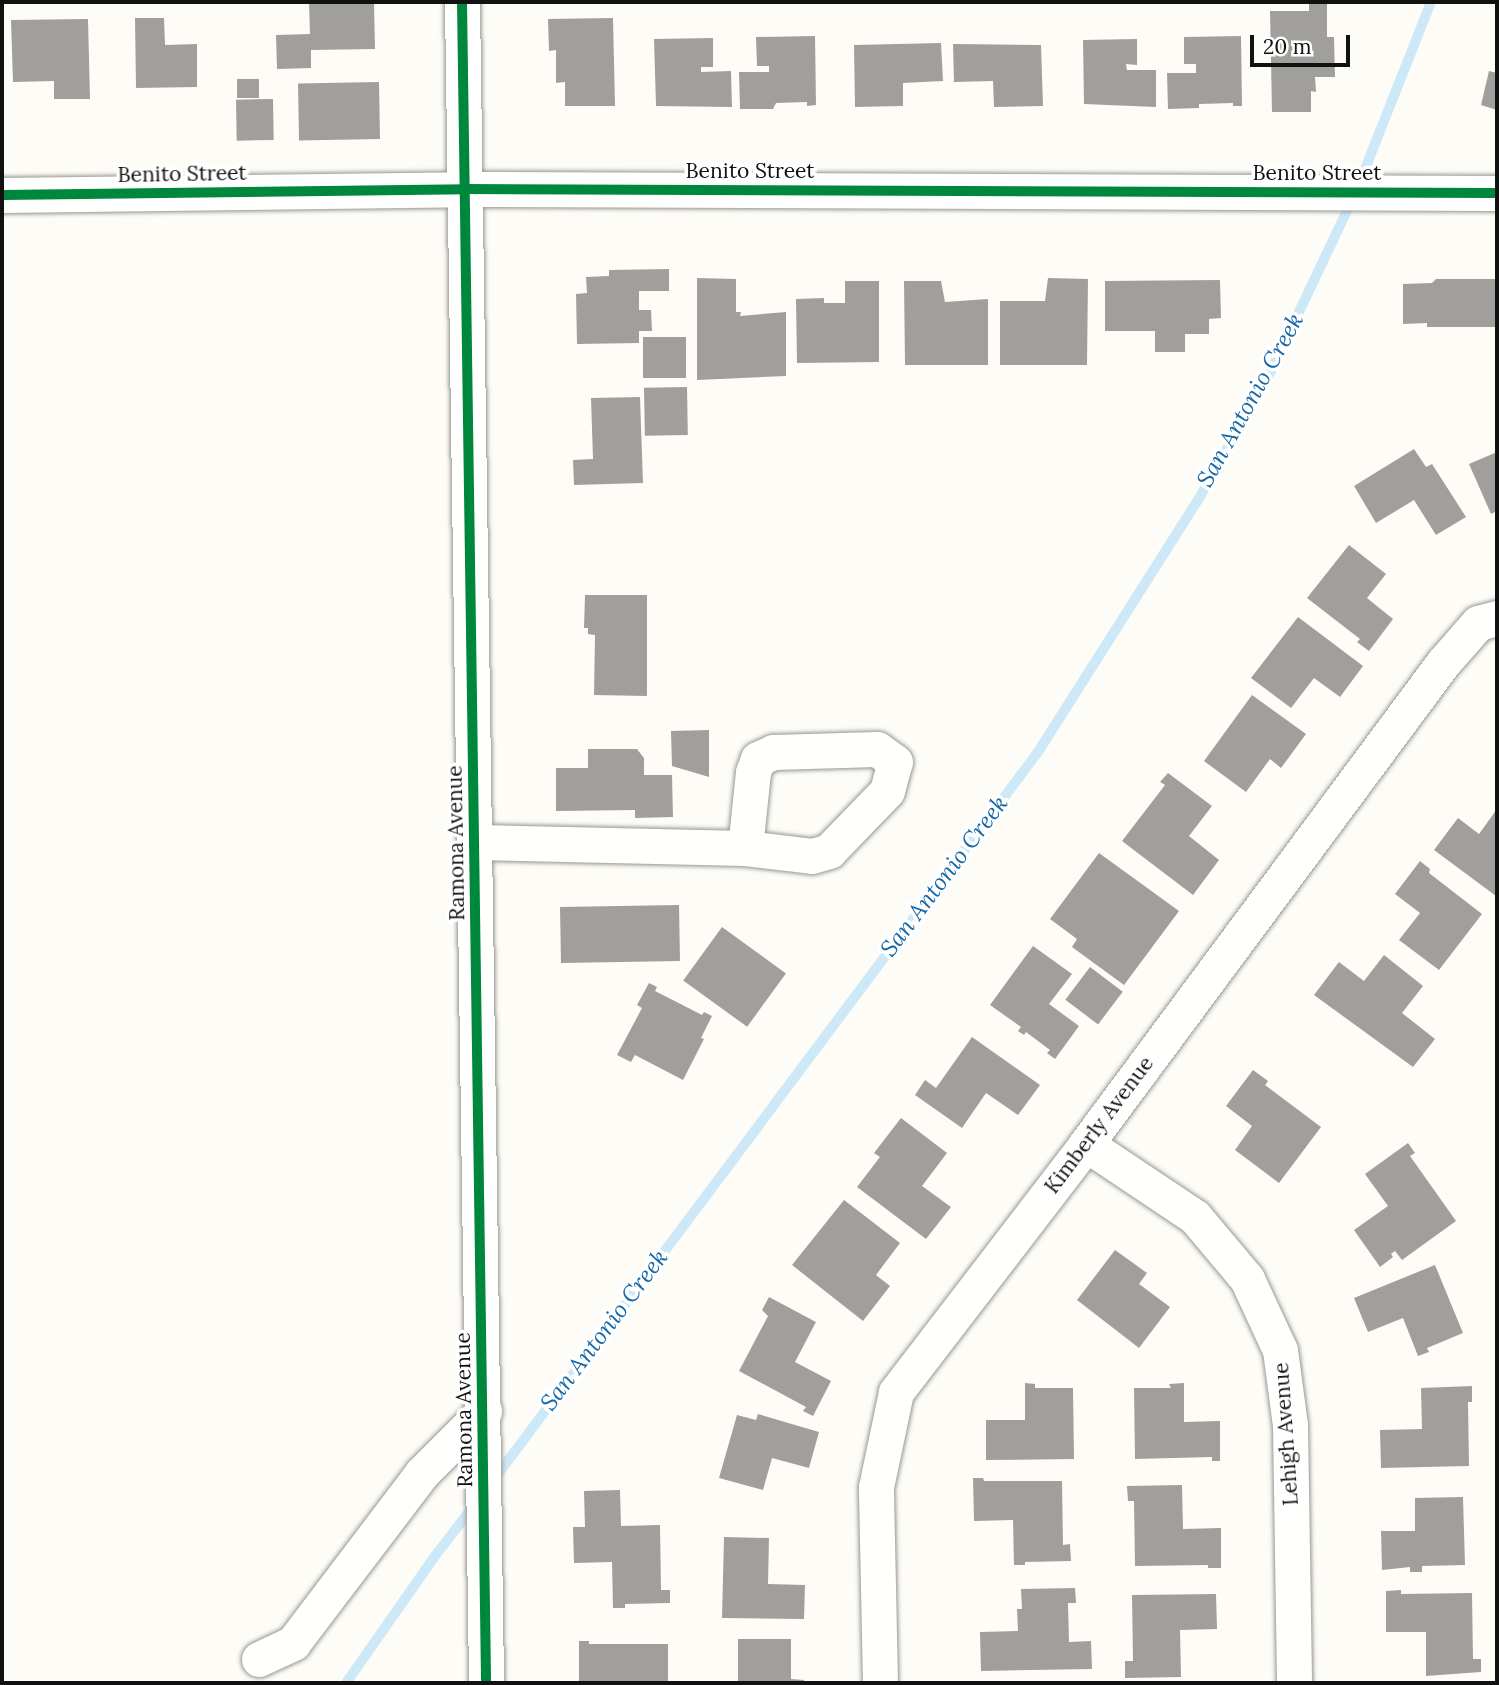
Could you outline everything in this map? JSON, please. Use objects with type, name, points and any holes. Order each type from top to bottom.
[{"type":"street","name":"Ramona Avenue","points":[[462,2],[485,1463],[486,1683]]},
{"type":"street","name":"Benito Street","points":[[2,195],[466,189],[1497,194]]},
{"type":"street","name":"Kimberly Avenue","points":[[880,1683],[876,1487],[896,1392],[1086,1144],[1443,663],[1488,621]]},
{"type":"street","points":[[476,842],[744,848]]},
{"type":"street","name":"Lehigh Avenue","points":[[1086,1144],[1195,1217],[1247,1279],[1280,1350],[1290,1425],[1294,1683]]},
{"type":"street","points":[[259,1659],[293,1643],[422,1474],[484,1411]]},
{"type":"building","points":[[309,2],[374,2],[375,49],[311,50],[311,68],[277,69],[276,35],[310,34]]},
{"type":"building","points":[[1309,2],[1327,2],[1327,37],[1334,37],[1335,77],[1315,77],[1316,92],[1311,91],[1311,112],[1272,112],[1270,11],[1309,11]]},
{"type":"building","points":[[135,18],[164,18],[165,45],[197,44],[197,87],[136,88]]},
{"type":"building","points":[[613,18],[615,106],[565,106],[565,82],[556,83],[556,50],[549,51],[548,19]]},
{"type":"building","points":[[88,19],[90,99],[54,99],[54,81],[13,82],[11,20]]},
{"type":"building","points":[[815,36],[816,105],[807,106],[807,102],[776,103],[773,109],[740,109],[739,72],[769,72],[769,66],[757,66],[756,37]]},
{"type":"building","points":[[1241,36],[1242,106],[1233,106],[1233,103],[1199,104],[1199,108],[1168,109],[1167,73],[1196,73],[1196,64],[1184,64],[1184,37]]},
{"type":"building","points":[[713,38],[713,67],[701,67],[701,72],[731,71],[732,107],[656,106],[654,39]]},
{"type":"building","points":[[1137,39],[1137,65],[1126,64],[1127,70],[1156,70],[1156,107],[1084,104],[1083,40]]},
{"type":"building","points":[[941,43],[943,81],[903,83],[903,106],[855,107],[854,45]]},
{"type":"building","points":[[953,44],[1041,45],[1043,106],[994,107],[993,81],[954,82]]},
{"type":"building","points":[[1489,71],[1497,73],[1497,110],[1481,105]]},
{"type":"building","points":[[237,79],[259,79],[259,98],[237,98]]},
{"type":"building","points":[[379,82],[380,139],[299,140],[298,83]]},
{"type":"building","points":[[273,99],[274,140],[237,141],[236,100]]},
{"type":"building","points":[[669,269],[669,291],[639,291],[639,310],[651,310],[652,331],[639,331],[639,343],[577,344],[576,294],[587,293],[586,277],[609,276],[609,270]]},
{"type":"building","points":[[697,278],[736,279],[736,312],[741,312],[740,316],[786,312],[786,376],[697,380]]},
{"type":"building","points":[[1048,278],[1088,279],[1087,365],[1000,365],[1000,301],[1045,301]]},
{"type":"building","points":[[1436,279],[1497,279],[1497,327],[1427,327],[1427,323],[1403,324],[1403,284],[1432,283]]},
{"type":"building","points":[[1220,280],[1221,318],[1209,319],[1209,334],[1185,334],[1185,352],[1155,352],[1155,331],[1105,331],[1105,281]]},
{"type":"building","points":[[845,281],[879,281],[879,362],[797,363],[796,299],[824,298],[824,303],[845,303]]},
{"type":"building","points":[[904,281],[941,281],[945,302],[988,299],[988,365],[905,365]]},
{"type":"building","points":[[643,337],[686,337],[686,378],[643,378]]},
{"type":"building","points":[[687,387],[688,435],[645,436],[644,388]]},
{"type":"building","points":[[640,397],[643,483],[574,485],[573,460],[593,459],[591,398]]},
{"type":"building","points":[[1414,449],[1426,467],[1432,464],[1466,517],[1436,535],[1414,500],[1376,523],[1354,486]]},
{"type":"building","points":[[1497,452],[1497,511],[1491,514],[1469,464]]},
{"type":"building","points":[[1349,545],[1386,574],[1367,598],[1393,619],[1369,651],[1357,642],[1360,639],[1307,598]]},
{"type":"building","points":[[585,595],[647,595],[647,696],[594,695],[595,635],[588,634],[588,628],[584,628]]},
{"type":"building","points":[[1298,617],[1363,666],[1340,697],[1314,678],[1291,708],[1251,678]]},
{"type":"building","points":[[1252,695],[1306,734],[1281,768],[1270,759],[1246,792],[1204,761]]},
{"type":"building","points":[[709,730],[709,777],[672,766],[671,731]]},
{"type":"building","points":[[588,749],[637,749],[644,758],[644,775],[672,775],[673,817],[635,818],[635,810],[556,811],[556,768],[588,768]]},
{"type":"building","points":[[1168,773],[1212,806],[1189,836],[1219,860],[1193,895],[1122,841],[1165,785],[1160,782]]},
{"type":"building","points":[[1497,809],[1496,896],[1434,850],[1458,818],[1479,834]]},
{"type":"building","points":[[1099,853],[1179,911],[1124,985],[1072,947],[1077,939],[1050,919]]},
{"type":"building","points":[[1420,861],[1430,869],[1429,873],[1482,914],[1439,970],[1399,940],[1420,913],[1395,894]]},
{"type":"building","points":[[679,905],[680,961],[561,963],[560,907]]},
{"type":"building","points":[[722,927],[786,973],[747,1027],[683,980]]},
{"type":"building","points":[[1033,946],[1072,974],[1049,1004],[1079,1026],[1055,1059],[1047,1053],[1050,1050],[1026,1032],[1024,1035],[1018,1031],[1021,1027],[990,1005]]},
{"type":"building","points":[[1384,955],[1423,986],[1402,1013],[1435,1039],[1413,1067],[1314,995],[1339,962],[1364,981]]},
{"type":"building","points":[[1090,967],[1123,992],[1098,1024],[1065,1000]]},
{"type":"building","points":[[649,983],[657,987],[655,991],[702,1015],[704,1012],[712,1016],[701,1038],[704,1039],[683,1080],[635,1055],[631,1062],[617,1055],[642,1008],[637,1005]]},
{"type":"building","points":[[972,1037],[1040,1085],[1018,1115],[986,1093],[962,1128],[915,1095],[925,1080],[936,1088]]},
{"type":"building","points":[[1253,1070],[1268,1081],[1265,1085],[1321,1127],[1279,1183],[1235,1150],[1252,1126],[1226,1106]]},
{"type":"building","points":[[901,1118],[947,1153],[922,1186],[951,1207],[926,1239],[857,1187],[880,1157],[874,1153]]},
{"type":"building","points":[[1408,1143],[1415,1153],[1410,1156],[1456,1221],[1402,1260],[1395,1251],[1391,1254],[1393,1257],[1380,1267],[1354,1230],[1388,1206],[1365,1174]]},
{"type":"building","points":[[844,1200],[900,1243],[876,1275],[890,1286],[863,1321],[792,1265]]},
{"type":"building","points":[[1115,1250],[1147,1273],[1139,1284],[1170,1307],[1139,1348],[1077,1300]]},
{"type":"building","points":[[1435,1265],[1463,1333],[1427,1348],[1429,1352],[1418,1356],[1403,1318],[1368,1332],[1354,1298]]},
{"type":"building","points":[[769,1297],[816,1322],[795,1362],[831,1381],[813,1416],[803,1411],[806,1407],[739,1371],[768,1316],[762,1310]]},
{"type":"building","points":[[1025,1383],[1035,1384],[1035,1388],[1073,1388],[1074,1459],[986,1460],[986,1420],[1025,1420]]},
{"type":"building","points":[[1184,1383],[1184,1422],[1220,1421],[1220,1461],[1212,1461],[1212,1457],[1135,1459],[1134,1388],[1171,1388],[1169,1384]]},
{"type":"building","points":[[1472,1386],[1472,1402],[1468,1402],[1469,1466],[1381,1468],[1380,1430],[1422,1429],[1421,1388]]},
{"type":"building","points":[[758,1414],[819,1432],[809,1468],[772,1458],[763,1490],[719,1478],[737,1415],[756,1420]]},
{"type":"building","points":[[973,1478],[983,1478],[984,1481],[1062,1481],[1063,1545],[1070,1544],[1071,1561],[1025,1562],[1025,1565],[1014,1565],[1013,1520],[974,1521]]},
{"type":"building","points":[[1182,1485],[1183,1529],[1221,1528],[1221,1568],[1208,1568],[1208,1565],[1135,1566],[1134,1501],[1128,1501],[1127,1486]]},
{"type":"building","points":[[620,1490],[621,1526],[660,1525],[661,1590],[670,1590],[670,1603],[625,1604],[625,1608],[613,1608],[612,1562],[574,1563],[573,1527],[585,1527],[584,1491]]},
{"type":"building","points":[[1463,1497],[1465,1565],[1422,1566],[1422,1572],[1410,1572],[1410,1567],[1382,1570],[1381,1531],[1415,1531],[1415,1498]]},
{"type":"building","points":[[724,1537],[769,1538],[768,1584],[805,1585],[804,1619],[722,1618]]},
{"type":"building","points":[[1075,1588],[1076,1603],[1068,1603],[1069,1642],[1091,1641],[1092,1669],[981,1671],[980,1632],[1018,1631],[1017,1609],[1022,1609],[1021,1589]]},
{"type":"building","points":[[1401,1590],[1401,1594],[1472,1593],[1473,1659],[1481,1659],[1481,1672],[1426,1676],[1426,1632],[1386,1632],[1386,1591]]},
{"type":"building","points":[[1216,1594],[1217,1629],[1180,1630],[1181,1677],[1125,1678],[1125,1661],[1133,1661],[1132,1595]]},
{"type":"building","points":[[738,1639],[791,1639],[791,1679],[804,1680],[804,1683],[738,1683]]},
{"type":"building","points":[[579,1641],[589,1641],[589,1644],[668,1644],[668,1683],[579,1683]]},
{"type":"waterway","name":"San Antonio Creek","points":[[1359,184],[1431,2]]},
{"type":"waterway","name":"San Antonio Creek","points":[[492,1482],[1038,752],[1198,500],[1269,375],[1353,198]]},
{"type":"waterway","name":"San Antonio Creek","points":[[346,1683],[472,1508]]},
{"type":"cycle path","points":[[462,2],[486,1683]]},
{"type":"cycle path","points":[[2,195],[466,189],[1497,193]]}]
